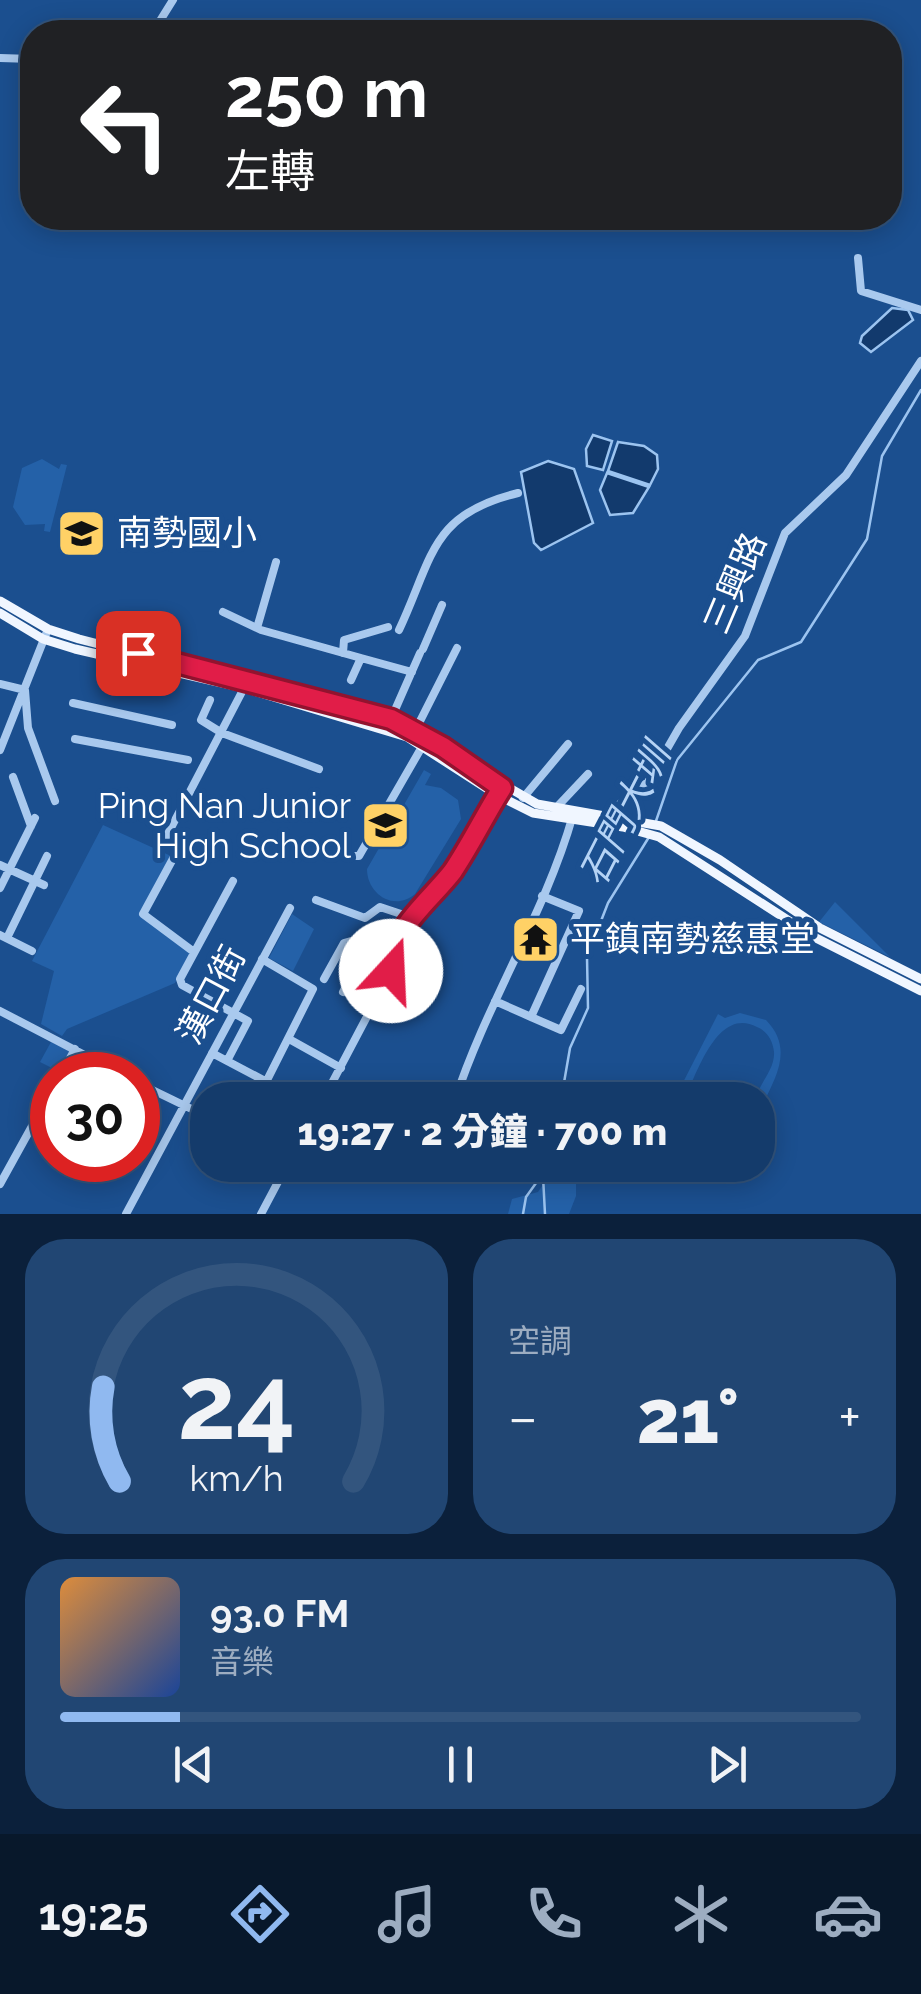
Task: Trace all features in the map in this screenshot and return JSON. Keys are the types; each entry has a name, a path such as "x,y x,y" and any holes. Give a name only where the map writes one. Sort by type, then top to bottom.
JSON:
{"main road":[{"path":"0,602 46,634 391,719 500,792 595,823 653,828"},
{"path":"0,613 46,634 413,734 423,745 533,812 605,815 653,828 700,847 921,991"},
{"path":"653,828 658,838 703,862 814,938 921,979"}],"street":[{"path":"858,258 861,291 921,310"},
{"name":"三興路","path":"595,823 648,782 679,728 745,636 785,532 840,484 921,361"},
{"path":"399,630 439,538 478,502 518,492"},
{"path":"257,628 276,562"},
{"path":"391,719 442,605"},
{"path":"222,612 257,628 412,672"},
{"path":"343,653 344,640 388,627"},
{"path":"0,748 46,634"},
{"path":"413,734 457,648"},
{"path":"350,680 361,658"},
{"path":"0,684 25,690"},
{"path":"161,847 244,688"},
{"path":"25,690 32,744 55,801"},
{"path":"210,700 201,720 222,733 319,769"},
{"path":"73,703 172,725"},
{"path":"75,739 188,760"},
{"path":"523,798 568,744"},
{"path":"352,856 358,856 423,745"},
{"path":"555,809 588,774"},
{"path":"0,888 4,867 33,822 13,777"},
{"path":"333,1082 391,971 390,961 413,918 452,872 500,792"},
{"path":"462,1082 573,815"},
{"path":"174,855 143,914 194,952"},
{"path":"32,950 4,937 39,883 46,856"},
{"path":"4,867 39,883"},
{"path":"227,1061 248,1021 182,985 180,978 232,881"},
{"path":"531,1016 579,910 542,896"},
{"path":"316,900 365,918 380,907 413,918"},
{"name":"漢口街","path":"126,1214 290,908"},
{"path":"324,978 344,943 350,941 390,961"},
{"path":"343,992 364,950"},
{"path":"212,1053 267,1082 313,992 262,959"},
{"path":"495,1001 561,1030 582,989"},
{"path":"0,1011 79,1052"},
{"path":"289,1040 341,1068"},
{"path":"160,1093 190,1108"},
{"path":"0,1184 30,1130"},
{"path":"260,1214 278,1182"}],"shaded area":[{"path":"892,308 908,310 913,320 871,352 860,343 862,336"},
{"path":"593,435 612,441 603,470 587,466 586,449"},
{"path":"618,442 644,446 657,455 658,469 650,485 608,471"},
{"path":"42,459 59,469 61,464 67,465 50,532 44,531 45,524 25,525 13,507 22,468"},
{"path":"548,461 574,469 593,523 541,550 534,543 521,472"},
{"path":"607,473 649,487 633,513 610,515 600,490"},
{"path":"424,770 431,774 425,785 441,788 458,800 461,819 415,894 391,901 377,893 367,869"},
{"path":"103,825 171,856 140,915 190,953 175,983 67,1029 62,1036 41,1024 54,971 32,961"},
{"path":"835,902 890,957 819,922"},
{"path":"292,914 314,929 293,971 269,958"},
{"path":"740,1013 766,1020 780,1043 781,1055 773,1082 763,1082 774,1058 769,1037 757,1027 743,1023 720,1034 692,1082 683,1082 718,1014 725,1018"},
{"path":"51,1042 70,1051 69,1052 46,1052"},
{"path":"545,1182 576,1182 569,1214 508,1214 512,1199 538,1192"}],"waterway":[{"name":"石門大圳","path":"656,821 677,760 758,660 801,642 867,539 882,456 921,390"},
{"name":"石門大圳","path":"564,1082 570,1048 588,1008 587,957 608,903 649,837"},
{"name":"石門大圳","path":"523,1214 526,1197 537,1182"},
{"path":"543,1182 545,1214"}],"place":[{"name":"南勢國小","path":"82,533"},
{"name":"Ping Nan Junior High School","path":"386,826"},
{"name":"平鎮南勢慈惠堂","path":"535,939"}],"route":[{"path":"138,653 391,719 443,747 502,788 452,872 406,929 390,961 391,971"}]}
